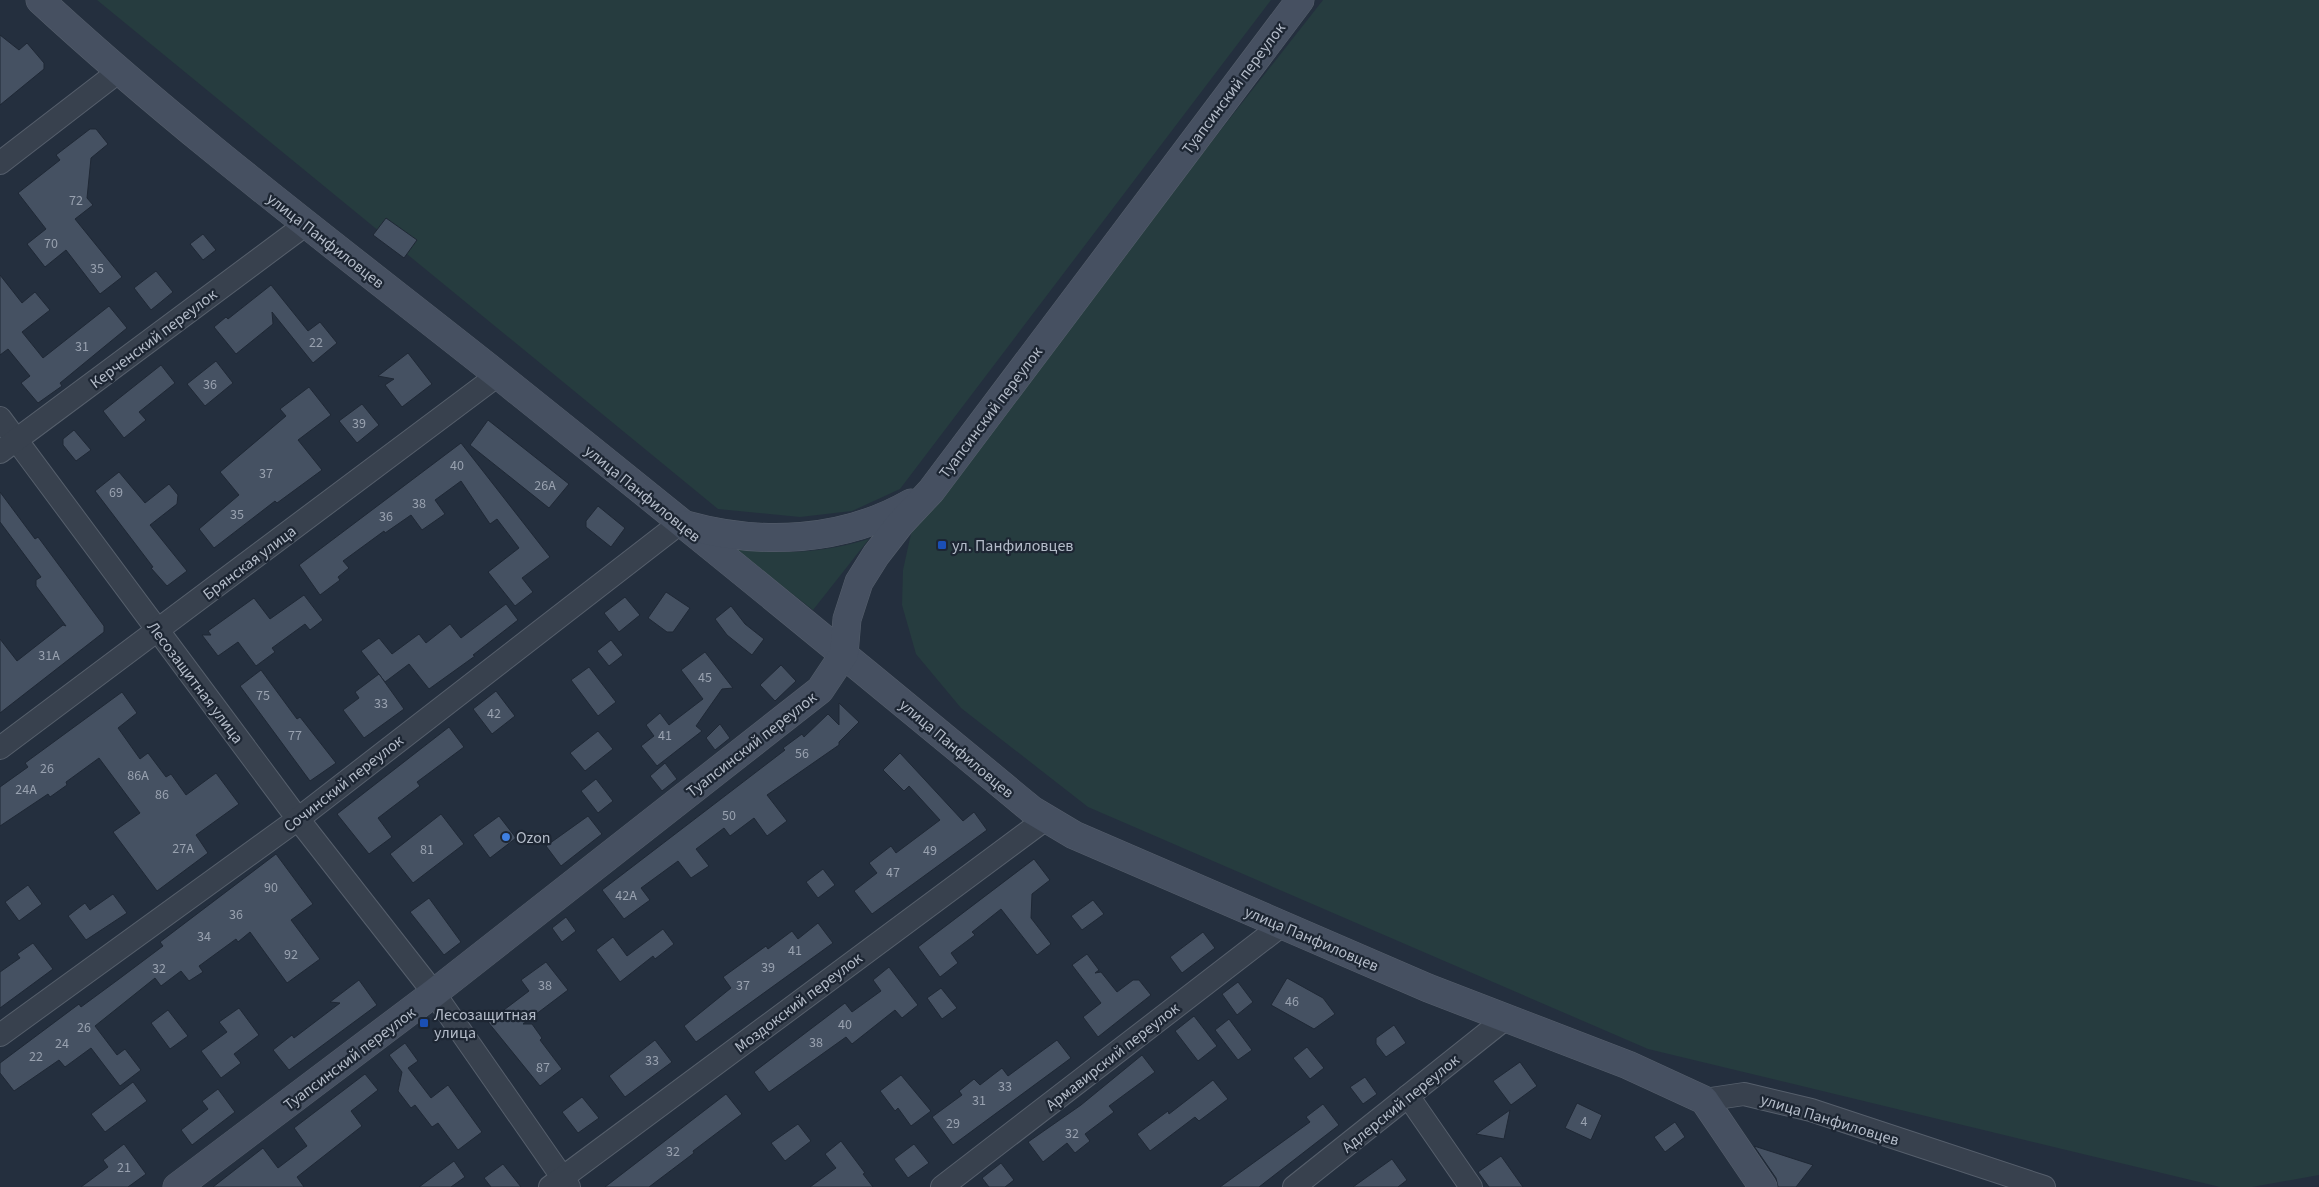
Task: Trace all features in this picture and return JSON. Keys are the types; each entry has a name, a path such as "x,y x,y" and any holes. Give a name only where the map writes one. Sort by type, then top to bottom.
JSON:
{"street":[{"name":"улица Панфиловцев","path":"40,0 118,72 305,225 498,376 844,654 1032,810 1074,835 1428,988 1628,1065 1704,1100 1744,1094 1810,1110 2044,1187"},
{"name":"Туапсинский переулок","path":"177,1187 434,993 820,690 844,654 847,619 859,582 894,532 931,491 1300,0"},
{"path":"0,164 118,72"},
{"name":"Керченский переулок","path":"8,446 305,225"},
{"name":"Брянская улица","path":"0,748 498,376"},
{"name":"Лесозащитная улица","path":"0,418 8,446 157,630 298,819 434,993 561,1184"},
{"path":"680,523 703,529 767,538 805,536 870,523 931,491"},
{"name":"Сочинский переулок","path":"0,1036 298,819 680,523"},
{"name":"Моздокский переулок","path":"561,1184 1046,818"},
{"name":"Армавирский переулок","path":"942,1187 1282,925"},
{"name":"Адлерский переулок","path":"1294,1187 1506,1018"},
{"path":"1408,1096 1471,1187"},
{"path":"1704,1100 1763,1187"}],"green space":[{"path":"97,0 1271,0 900,489 852,511 800,517 718,509"},
{"path":"1323,0 2319,0 2319,1175 2252,1187 2220,1187 1648,1049 1088,807 961,708 916,654 902,605 903,570 914,520"},
{"path":"869,539 813,610 734,548 769,552 819,550"}],"building":[{"path":"0,35 19,50 27,43 44,63 44,69 0,105"},
{"path":"90,129 96,129 108,144 91,158 87,198 93,205 75,219 122,277 100,294 66,250 45,267 27,244 46,229 18,193 60,160 56,155"},
{"path":"386,218 417,240 404,258 373,235"},
{"path":"203,234 216,250 203,260 190,244"},
{"path":"156,271 173,292 151,310 134,288"},
{"path":"0,275 22,303 35,292 50,310 22,332 43,358 109,306 127,328 60,383 62,386 38,403 21,383 30,376 8,349 0,355"},
{"path":"271,285 308,331 320,322 337,343 313,363 272,312 273,324 236,354 214,327 226,317 228,319"},
{"path":"408,353 432,384 402,407 385,385 394,379 378,376"},
{"path":"216,361 233,383 205,406 187,384"},
{"path":"161,365 175,383 139,412 146,420 124,438 103,411"},
{"path":"309,387 331,415 298,440 322,470 277,503 275,501 214,548 199,529 239,495 220,472 286,416 280,409"},
{"path":"362,404 379,425 357,443 339,421"},
{"path":"488,420 569,484 549,508 470,445"},
{"path":"74,430 91,450 76,461 63,445 63,439"},
{"path":"461,443 550,557 522,578 533,592 515,606 488,572 519,548 497,519 490,524 461,481 435,500 445,514 422,530 411,515 385,533 384,531 343,561 349,568 338,577 340,580 320,595 299,565"},
{"path":"119,472 145,503 169,484 178,495 177,504 150,525 187,571 167,586 151,568 153,567 95,491"},
{"path":"0,492 35,539 38,537 104,626 104,632 0,713 0,639 17,661 63,625 66,626 36,586 36,580 41,577 0,522"},
{"path":"598,506 625,528 611,547 586,527 586,521"},
{"path":"666,592 690,608 673,632 667,632 648,618"},
{"path":"304,595 323,620 310,630 305,624 272,648 275,652 256,666 238,642 218,656 202,635 211,635 208,631 254,598 270,619"},
{"path":"625,597 640,615 619,632 604,613"},
{"path":"506,604 518,620 473,655 475,656 429,689 409,664 385,682 361,651 379,638 392,654 419,634 426,643 450,624 461,638"},
{"path":"731,606 745,624 764,639 752,655 727,635 715,619"},
{"path":"611,640 623,655 609,666 597,651"},
{"path":"705,652 733,688 722,689 696,726 702,731 657,766 641,746 654,736 646,725 660,713 669,725 703,699 681,670"},
{"path":"781,665 796,681 775,701 760,685"},
{"path":"589,667 616,702 598,716 571,680"},
{"path":"261,670 297,719 300,717 336,763 310,781 240,686"},
{"path":"379,674 404,709 364,738 343,710 359,698 355,692"},
{"path":"496,691 515,716 492,734 473,709"},
{"path":"122,692 137,713 118,728 140,759 148,753 166,777 171,774 186,795 216,773 239,804 196,835 208,853 157,891 113,832 140,813 99,758 66,782 67,785 50,797 48,794 0,826 0,787 28,767 25,763"},
{"path":"839,703 859,722 839,742 839,745 767,795 787,821 767,836 754,818 730,836 724,828 696,849 709,866 691,878 678,861 641,888 650,900 624,919 602,890 785,750 783,748 802,734 804,737 828,714 839,725"},
{"path":"720,724 730,738 715,750 706,738"},
{"path":"449,727 464,747 417,782 420,786 378,818 392,837 369,854 337,814"},
{"path":"598,731 613,749 585,771 570,753"},
{"path":"900,753 963,821 974,812 987,830 872,914 854,891 877,873 869,863 891,846 896,853 940,820 909,786 904,791 883,770"},
{"path":"665,763 677,779 662,791 650,776"},
{"path":"596,779 613,801 598,813 581,791"},
{"path":"441,814 464,844 413,883 390,854"},
{"path":"499,816 516,838 490,858 473,835"},
{"path":"588,816 602,834 561,866 546,846"},
{"path":"276,854 313,904 291,920 320,959 287,983 250,932 238,942 236,939 199,966 203,972 189,981 181,971 161,986 155,978 95,1026 117,1055 125,1049 141,1070 120,1086 91,1048 65,1067 59,1060 14,1091 0,1073 0,1063 79,1004 81,1007 163,946 160,942"},
{"path":"1034,859 1050,880 1032,894 1031,918 1051,944 1037,955 1001,909 972,932 975,935 951,953 958,963 940,977 918,947"},
{"path":"823,869 835,885 818,898 806,882"},
{"path":"28,885 42,904 19,921 5,902"},
{"path":"113,894 127,913 86,940 68,916 85,903 90,910"},
{"path":"429,898 461,942 444,955 410,912"},
{"path":"1093,900 1104,914 1082,930 1071,916"},
{"path":"566,917 576,931 562,942 552,928"},
{"path":"818,923 833,943 696,1042 684,1026 731,988 723,977 766,946 768,949 792,931 798,939"},
{"path":"663,929 674,944 655,959 653,956 620,982 596,950 613,937 627,956"},
{"path":"1203,932 1215,948 1182,973 1170,957"},
{"path":"33,943 53,969 0,1008 0,972 20,958 17,954"},
{"path":"1087,954 1099,970 1095,973 1101,972 1117,992 1133,980 1139,980 1151,995 1098,1037 1083,1017 1101,1003 1072,965"},
{"path":"546,962 568,990 523,1024 532,1024 542,1038 540,1040 562,1069 540,1086 488,1022 529,991 521,980"},
{"path":"889,967 918,1005 902,1018 895,1010 852,1044 846,1037 769,1092 754,1072 845,1003 852,1012 881,991 873,980"},
{"path":"1287,978 1323,998 1335,1014 1314,1029 1271,1005"},
{"path":"359,980 377,1005 289,1070 273,1050 292,1035 294,1038 340,1003 330,1002"},
{"path":"1238,982 1253,1002 1237,1015 1222,994"},
{"path":"941,988 957,1008 942,1019 927,998"},
{"path":"239,1008 259,1035 234,1054 241,1063 221,1078 201,1051 227,1032 219,1022"},
{"path":"168,1010 188,1036 170,1049 151,1023"},
{"path":"1194,1016 1217,1046 1198,1061 1175,1031"},
{"path":"1229,1019 1252,1050 1238,1060 1215,1030"},
{"path":"1394,1025 1406,1043 1386,1057 1376,1044 1376,1038"},
{"path":"655,1040 672,1062 625,1097 609,1076"},
{"path":"1057,1040 1071,1058 953,1145 932,1117 962,1095 959,1091 974,1079 980,1085 1002,1068 1008,1076"},
{"path":"405,1043 418,1061 408,1068 431,1098 448,1085 482,1132 458,1150 438,1123 432,1127 415,1105 411,1108 398,1091 402,1072 389,1055"},
{"path":"1307,1047 1324,1068 1310,1079 1293,1058"},
{"path":"1142,1055 1155,1072 1109,1106 1114,1112 1085,1134 1090,1141 1075,1153 1067,1143 1043,1162 1028,1142 1081,1105"},
{"path":"1520,1062 1537,1086 1511,1105 1493,1081"},
{"path":"365,1074 378,1090 351,1111 362,1126 297,1177 304,1187 213,1187 263,1148 278,1168 307,1146 294,1128"},
{"path":"901,1075 931,1111 911,1126 898,1108 895,1111 880,1091"},
{"path":"1365,1077 1377,1094 1363,1104 1350,1087"},
{"path":"1213,1080 1228,1099 1199,1121 1195,1117 1150,1151 1137,1134 1168,1111 1169,1114"},
{"path":"133,1082 147,1101 105,1132 91,1114"},
{"path":"218,1089 235,1112 192,1145 181,1130 208,1109 202,1101"},
{"path":"726,1094 742,1114 693,1151 694,1153 649,1187 605,1187"},
{"path":"582,1097 599,1118 578,1133 562,1112"},
{"path":"1577,1103 1602,1115 1591,1140 1565,1128"},
{"path":"1323,1104 1339,1125 1259,1187 1220,1187 1310,1122 1306,1117"},
{"path":"1510,1110 1504,1139 1476,1134"},
{"path":"1675,1122 1685,1137 1665,1152 1654,1137"},
{"path":"798,1124 811,1141 785,1161 771,1143"},
{"path":"841,1141 873,1187 810,1187 836,1168 825,1154"},
{"path":"124,1144 146,1174 128,1187 81,1187 108,1167 103,1160"},
{"path":"914,1144 929,1163 908,1178 894,1159"},
{"path":"1754,1146 1813,1165 1796,1187 1778,1187 1776,1178"},
{"path":"1501,1156 1523,1187 1489,1187 1478,1172"},
{"path":"1392,1159 1407,1180 1398,1187 1353,1187"},
{"path":"454,1161 465,1177 451,1187 419,1187"},
{"path":"1001,1163 1014,1180 1005,1187 989,1187 982,1178"},
{"path":"503,1164 521,1187 491,1187 484,1178"}],"place":[{"name":"ул. Панфиловцев","path":"942,545"},
{"name":"Ozon","path":"506,837"},
{"name":"Лесозащитная улица","path":"424,1023"}]}
